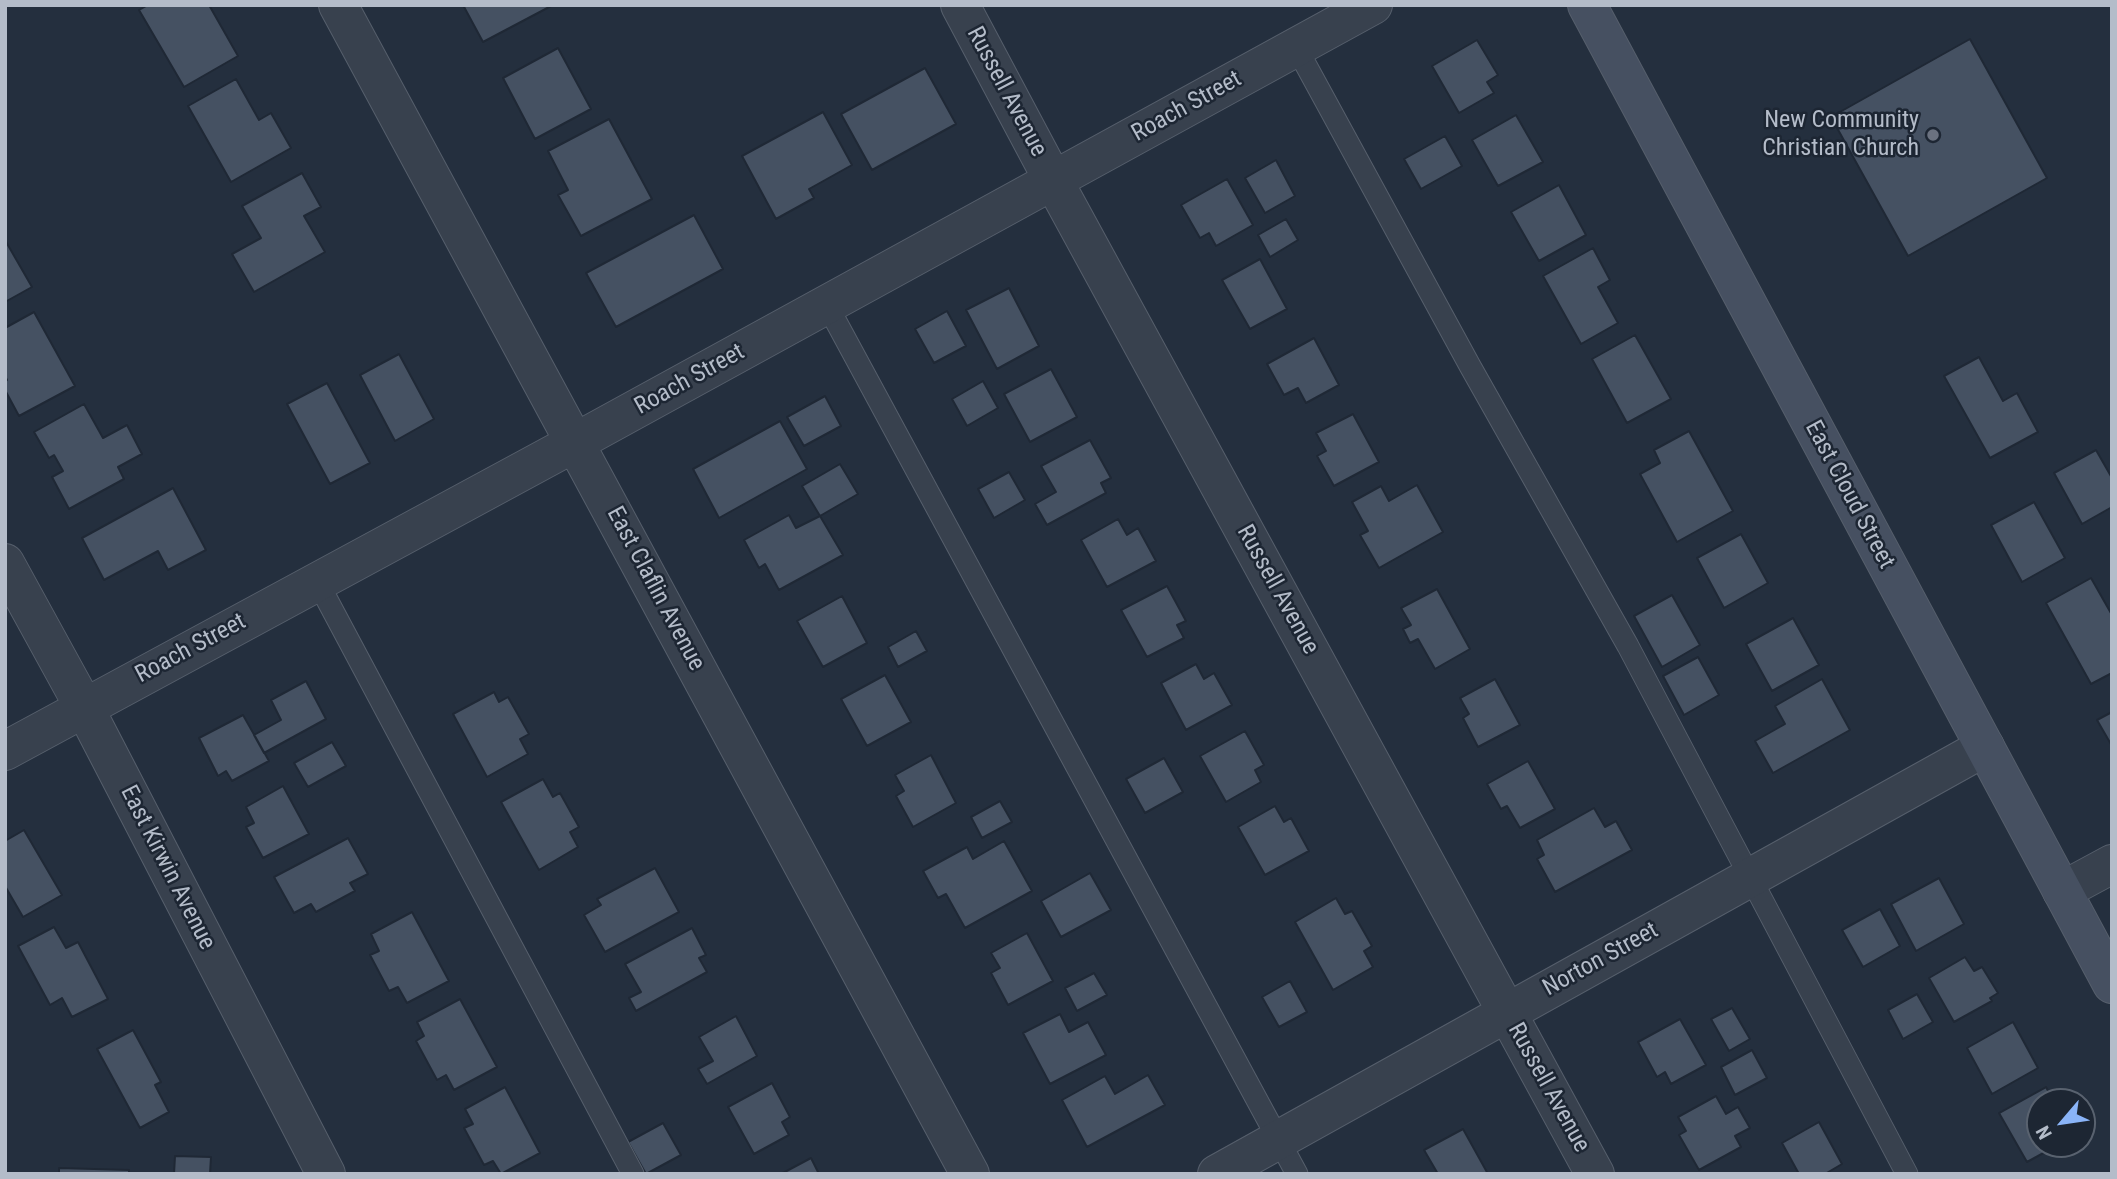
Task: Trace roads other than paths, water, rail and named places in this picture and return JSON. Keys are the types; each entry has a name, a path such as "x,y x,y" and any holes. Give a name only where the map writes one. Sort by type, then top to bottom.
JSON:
{"main road":[{"name":"East Cloud Street","path":"1587,5 2112,984"}],"street":[{"name":"East Claflin Avenue","path":"338,5 970,1174"},
{"name":"Russell Avenue","path":"960,5 1595,1174"},
{"name":"Roach Street","path":"5,751 1373,5"},
{"name":"East Kirwin Avenue","path":"5,563 84,707 326,1174"},
{"name":"Norton Street","path":"1217,1174 1985,747"},
{"path":"2062,891 2112,864"}],"lane":[{"path":"1296,47 1470,366 1628,646 1907,1174"},
{"path":"827,305 1297,1174"},
{"path":"317,581 633,1174"}],"place":[{"name":"New Community Christian Church","path":"1933,135"}]}
